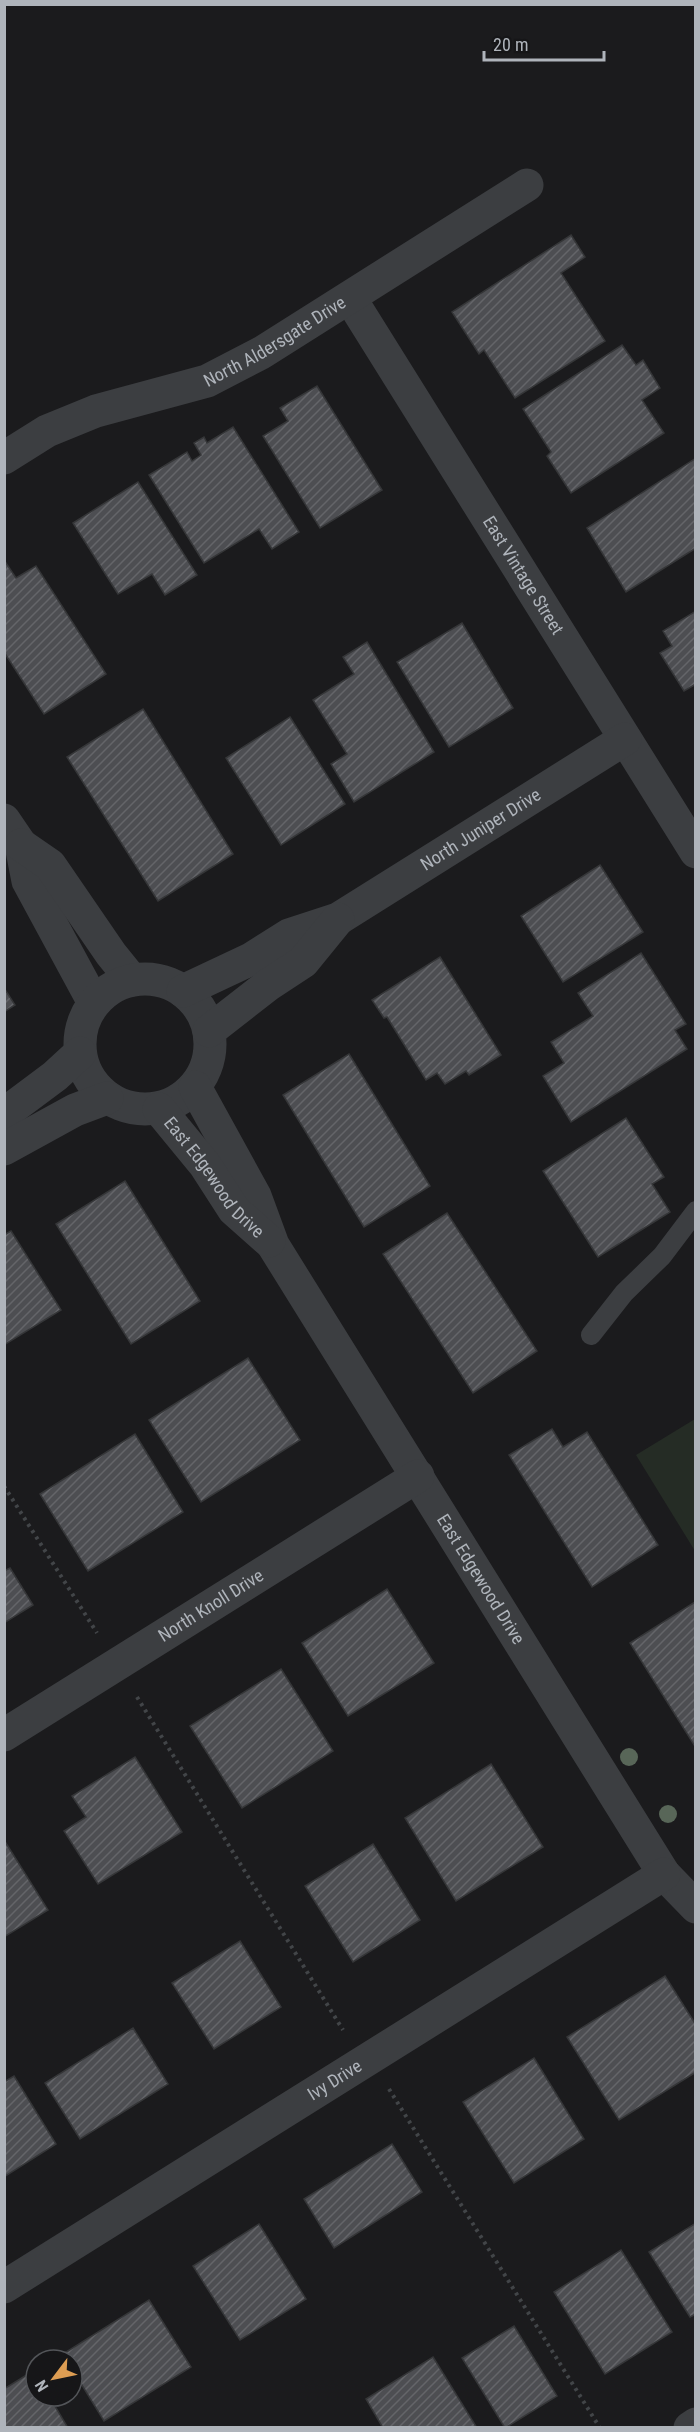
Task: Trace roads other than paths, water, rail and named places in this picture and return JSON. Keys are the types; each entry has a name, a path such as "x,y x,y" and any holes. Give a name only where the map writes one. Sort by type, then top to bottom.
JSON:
{"street":[{"name":"North Aldersgate Drive","path":"4,458 47,431 96,411 207,381 261,353 527,185"},
{"name":"East Vintage Street","path":"350,298 696,852"},
{"name":"North Juniper Drive","path":"183,991 251,959 289,935 338,919 625,739"},
{"path":"13,833 50,865 132,980"},
{"path":"13,833 28,881 94,1003"},
{"name":"North Juniper Drive","path":"209,1031 268,985 303,962 338,919"},
{"path":"150,979 167,983 183,991 195,1002 204,1016 209,1031 210,1050 205,1070 195,1087 172,1104 159,1108 141,1110 123,1106 107,1098 94,1085 85,1070 80,1053 80,1035 85,1018 94,1003 118,984 132,980 150,979"},
{"path":"4,1114 55,1076 80,1053"},
{"name":"East Edgewood Drive","path":"195,1087 255,1196 273,1245 664,1874 696,1907"},
{"path":"4,1149 75,1110 107,1098"},
{"name":"East Edgewood Drive","path":"159,1108 205,1165 234,1210 273,1245"},
{"name":"North Knoll Drive","path":"4,1735 418,1476"},
{"name":"Ivy Drive","path":"4,2287 664,1874"},
{"path":"690,2427 696,2424"}],"lane":[{"path":"591,1335 624,1293 662,1256 696,1211"}]}
